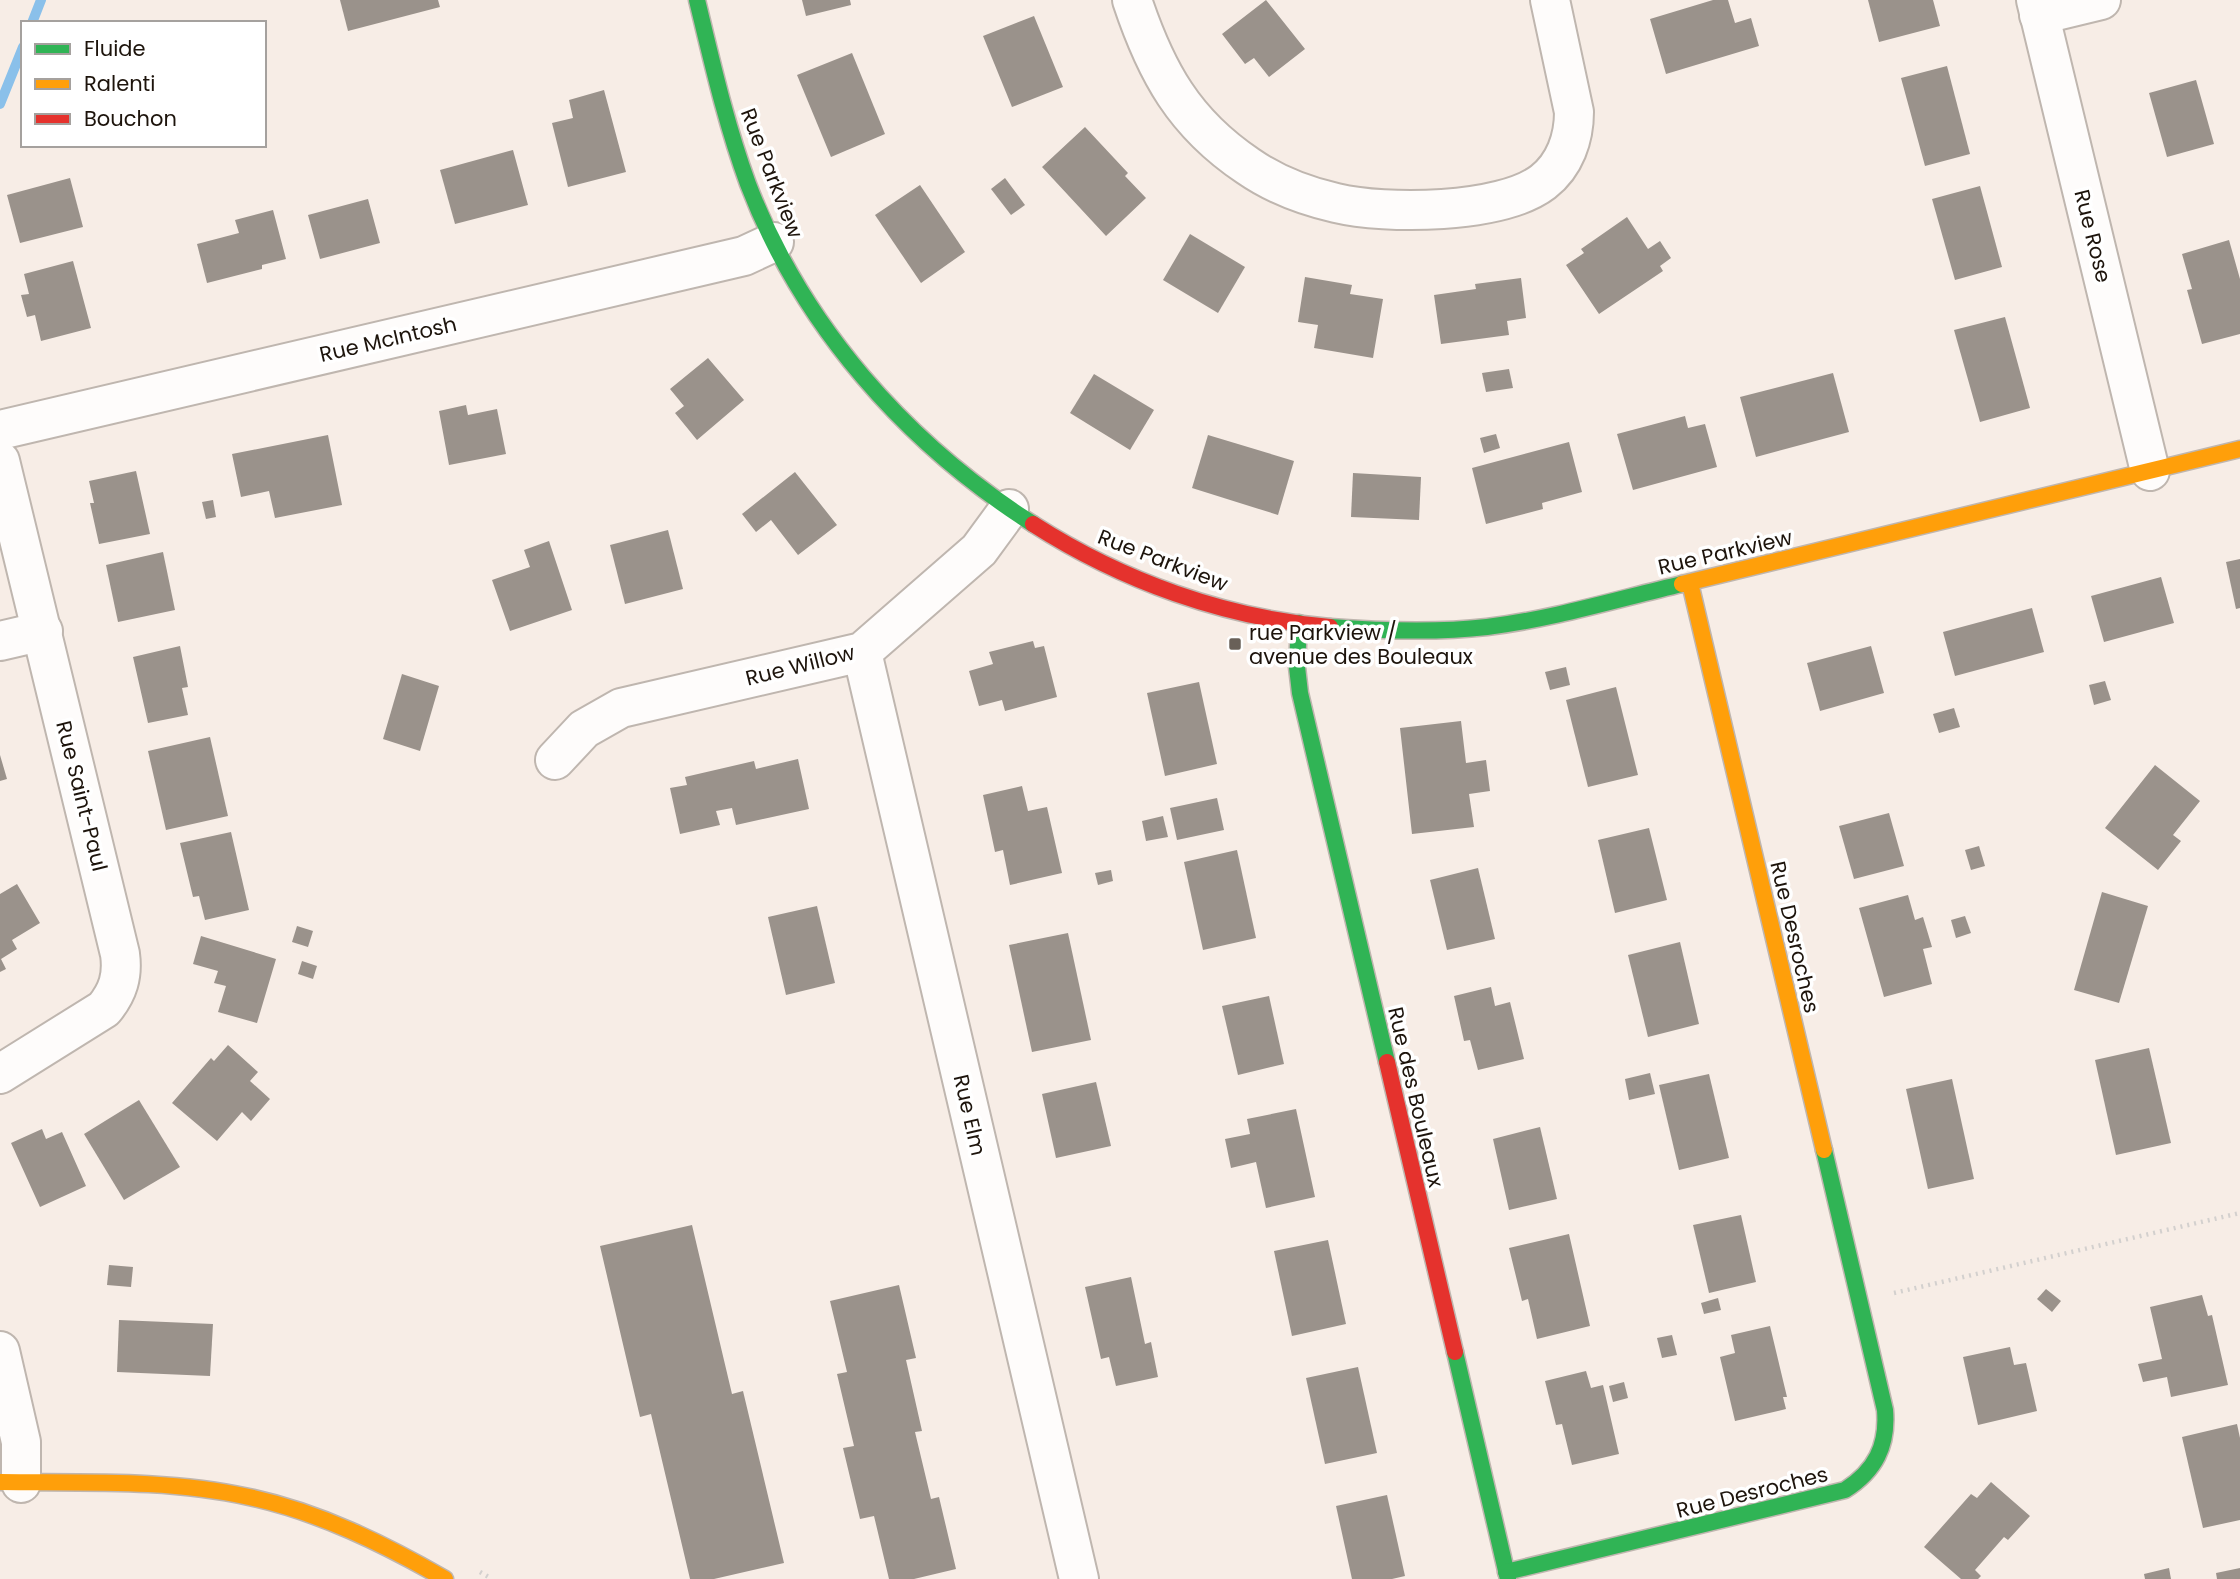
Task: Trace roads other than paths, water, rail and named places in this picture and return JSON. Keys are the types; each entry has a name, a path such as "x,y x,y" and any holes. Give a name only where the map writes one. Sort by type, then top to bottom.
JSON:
{"street":[{"name":"Rue Parkview","path":"698,0 732,136 751,190 774,242 818,318 860,374 937,453 1009,509 1093,558 1163,588 1216,606 1299,623 1378,629 1476,628 1558,613 1690,583 2240,449"},
{"path":"1132,0 1147,44 1168,85 1197,122 1231,154 1271,179 1314,197 1359,208 1406,210 1452,208 1508,198 1533,188 1561,162 1571,138 1574,111 1549,0"},
{"path":"2038,7 2101,0"},
{"name":"Rue Rose","path":"2038,7 2150,471"},
{"name":"Rue McIntosh","path":"0,430 744,256 774,242"},
{"name":"Rue Saint-Paul","path":"0,461 121,954 122,974 116,993 104,1009 0,1074"},
{"name":"Rue Willow","path":"555,760 583,729 621,708 862,652 979,550 1009,509"},
{"name":"Rue Desroches","path":"1507,1575 1845,1490 1865,1477 1884,1447 1887,1423 1690,583"},
{"name":"Rue des Bouleaux","path":"1299,623 1297,667 1300,693 1507,1575"},
{"path":"0,641 43,631"},
{"name":"Rue Elm","path":"862,652 1079,1579"},
{"path":"0,1351 21,1442 10,1483 176,1487 249,1497 299,1511 331,1524 446,1579"}],"waterway":[{"path":"33,21 41,0"},
{"path":"0,104 21,52"}],"place":[{"name":"rue Parkview / avenue des Bouleaux","path":"1235,644"}]}
